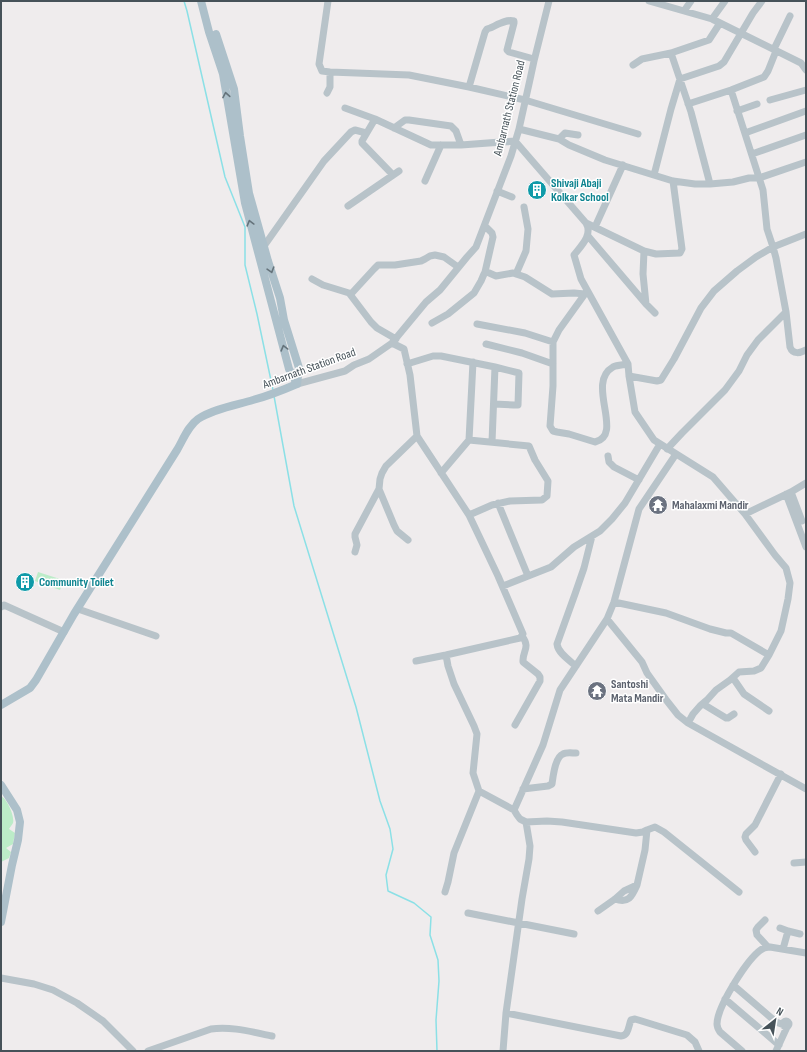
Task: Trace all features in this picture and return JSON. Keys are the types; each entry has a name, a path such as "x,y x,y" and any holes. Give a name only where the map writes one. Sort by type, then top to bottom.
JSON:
{"main road":[{"path":"201,1 209,32 223,74 245,203 289,369 297,384"},
{"path":"206,1 234,89 249,193 280,298 284,320 299,368 297,384"},
{"name":"Ambarnath Station Road","path":"1,705 30,688 36,680 78,609 177,450 190,426 197,420 222,409 269,395 297,384"},
{"path":"1,785 17,810 20,822 18,840 4,888 1,922"}],"street":[{"path":"328,1 319,64 322,70 330,72 409,75 469,87 525,100 638,134"},
{"name":"Ambarnath Station Road","path":"297,384 345,370 368,359 394,341 426,302 440,290 466,257 476,248 519,129 534,59 549,1"},
{"path":"649,1 712,19 801,63 806,70"},
{"path":"684,11 691,1"},
{"path":"712,19 725,1"},
{"path":"680,79 719,66 726,59 752,13 762,1"},
{"path":"688,104 731,90 764,77 768,71 775,50 790,16"},
{"path":"469,87 485,32 487,29 496,25 508,20 514,21 507,50 509,52 534,59"},
{"path":"633,65 642,59 671,53 709,40 720,23"},
{"path":"671,53 688,104 710,184"},
{"path":"327,93 330,87 330,72"},
{"path":"654,176 680,79"},
{"path":"731,90 764,195 766,230 773,247 780,274 792,350 796,353 806,350"},
{"path":"770,100 806,90"},
{"path":"738,111 757,104"},
{"path":"345,108 375,119 431,145 461,145 515,141 588,227 588,236 574,255 586,292 628,364 635,412 654,440 713,477 745,514 786,568 790,583 781,631 761,668 754,671 739,672 716,690 693,714 688,722"},
{"path":"745,133 806,111"},
{"path":"375,119 362,141 363,145 393,175"},
{"path":"394,128 405,120 451,126 456,131 461,145"},
{"path":"519,129 559,139 569,145 605,160 673,182 695,184 733,182 749,178 759,178 806,162"},
{"path":"264,246 324,161 351,132 355,130 366,133"},
{"path":"559,139 565,134 578,135"},
{"path":"752,154 806,135"},
{"path":"425,181 441,145"},
{"path":"595,227 623,165"},
{"path":"348,206 399,171"},
{"path":"586,223 644,251 656,254 678,253 682,249 673,182"},
{"path":"497,191 512,196"},
{"path":"516,274 526,251 528,229 524,207"},
{"path":"432,323 448,314 474,293 481,281 485,272 494,237 485,226"},
{"path":"629,376 657,381 661,380 702,308 714,291 737,270 756,257 773,247 806,234"},
{"path":"588,236 655,313"},
{"path":"644,251 643,274 646,304"},
{"path":"351,294 378,265 421,261 436,254 444,257 458,267"},
{"path":"485,272 496,276 513,273 526,277 552,294 586,292"},
{"path":"312,279 323,285 346,291 351,294 371,322 404,349 410,375 417,436 469,515 503,586 522,632 522,636 525,640 526,647 522,658 523,662 540,677 540,681 515,725"},
{"path":"586,292 559,330 554,342 551,429 595,442 604,438 608,426 602,391 604,376 615,366 628,364"},
{"path":"667,449 725,390 758,340 786,312"},
{"path":"477,324 525,333 554,342"},
{"path":"486,344 522,353 553,364"},
{"path":"407,364 433,356 441,356 496,367 520,374 518,405 494,404"},
{"path":"441,473 469,440 473,362"},
{"path":"492,442 496,367"},
{"path":"355,552 357,545 355,534 379,489 382,472 386,466 417,436"},
{"path":"469,440 529,446 535,460 548,481 547,496 542,500 498,503 469,515"},
{"path":"503,586 551,566 574,547 600,531 625,503 660,444"},
{"path":"514,810 543,745 560,690 607,618 614,602 639,509 676,454"},
{"path":"608,456 609,462 614,467 638,480"},
{"path":"745,514 806,483"},
{"path":"379,489 397,531 408,540"},
{"path":"788,493 801,525 806,547"},
{"path":"498,503 528,576"},
{"path":"801,525 806,533"},
{"path":"576,666 562,653 557,644 584,568 592,536"},
{"path":"614,602 666,613 726,634 731,633 769,655"},
{"path":"1,607 4,605 64,632"},
{"path":"78,609 156,636"},
{"path":"607,618 642,662 667,701 678,714 688,722 806,789"},
{"path":"416,661 520,638 522,636"},
{"path":"445,892 454,852 479,791 473,773 477,734 454,684 446,655"},
{"path":"733,678 744,694 769,711"},
{"path":"703,704 726,718 734,714"},
{"path":"523,789 548,786 552,784 556,765 561,755 576,753"},
{"path":"755,852 746,840 746,834 755,825 781,774"},
{"path":"479,791 514,810 520,819 526,822 562,822 636,833 655,827 664,832 739,892"},
{"path":"503,1051 506,1013 518,923 529,859 530,846 526,822"},
{"path":"598,911 624,891 636,885 645,850 647,830"},
{"path":"794,863 806,862"},
{"path":"468,913 574,934"},
{"path":"765,920 756,930 757,935 768,947"},
{"path":"780,928 800,934"},
{"path":"783,949 788,931"},
{"path":"742,1051 720,1032 717,1024 725,999 733,985 745,967 764,948 768,947 783,949 806,954"},
{"path":"1,978 34,984 53,990 77,1003 103,1021 133,1051"},
{"path":"725,999 777,1048 785,1026 776,1022 733,985"},
{"path":"506,1013 621,1036 626,1034 631,1020 635,1019 687,1035 695,1042 699,1051"},
{"path":"148,1051 211,1029 232,1028 272,1036"}],"green space":[{"path":"38,572 63,580 60,590 35,581"},
{"path":"1,796 6,800 12,812 13,823 9,829 15,833 13,844 6,848 11,852 9,858 1,862"}],"waterway":[{"path":"184,1 225,177 245,227 245,265 273,390"},
{"path":"274,396 294,506 356,707 380,801 390,829 393,849 386,875 388,891 414,903 431,917 430,935 438,960 439,981 436,1020 437,1051"}],"place":[{"name":"Shivaji Abaji Kolkar School","path":"537,190"},
{"name":"Mahalaxmi Mandir","path":"658,505"},
{"name":"Community Toilet","path":"25,582"},
{"name":"Santoshi Mata Mandir","path":"597,691"}]}
